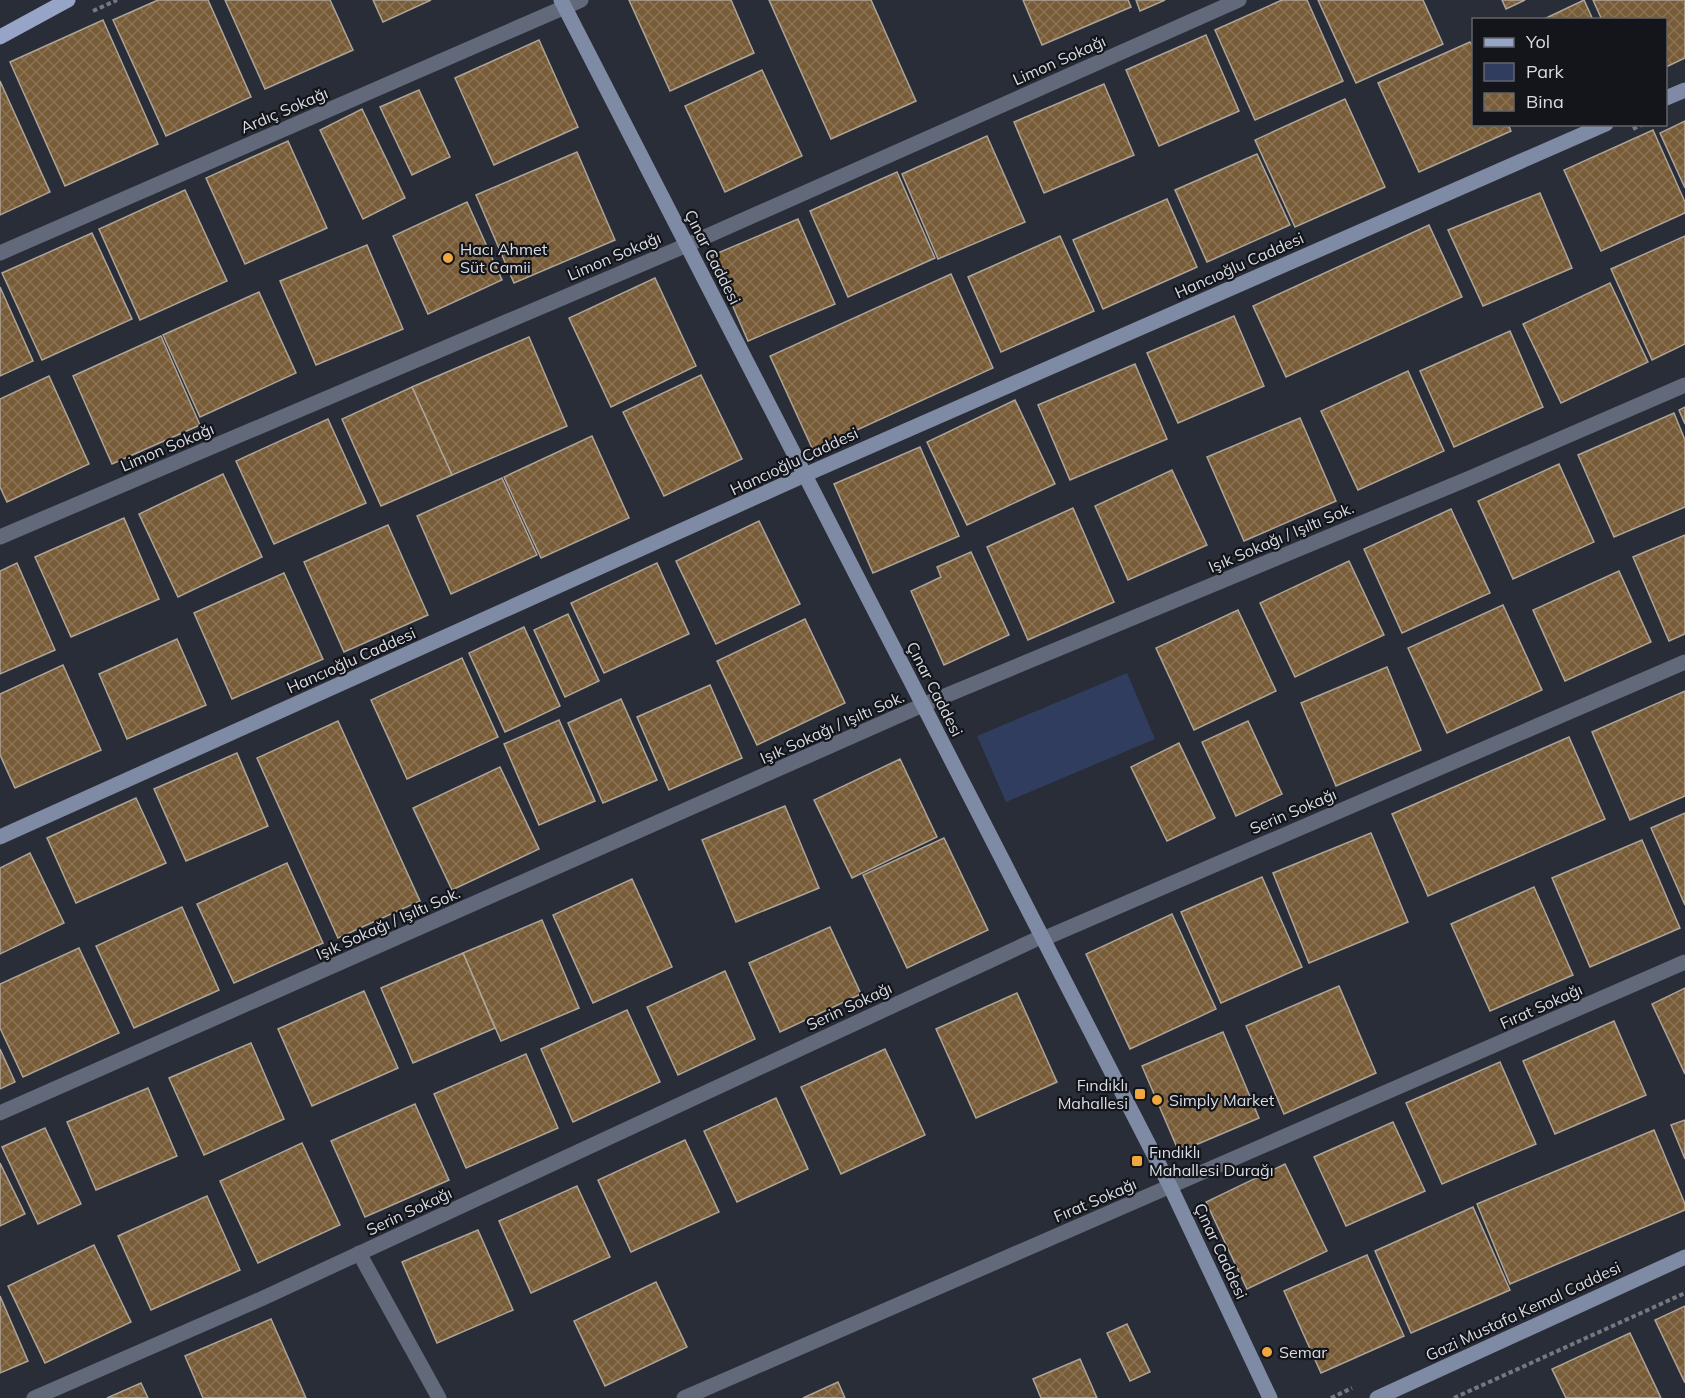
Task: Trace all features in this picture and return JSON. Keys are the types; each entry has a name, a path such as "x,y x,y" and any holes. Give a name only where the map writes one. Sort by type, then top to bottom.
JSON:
{"main road":[{"path":"0,37 68,0"}],"street":[{"name":"Ardıç Sokağı","path":"0,253 563,4 581,0"},
{"name":"Limon Sokağı","path":"0,537 687,245 1239,0"},
{"name":"Çınar Caddesi","path":"563,4 1170,1186 1270,1398"},
{"path":"1667,97 1685,90"},
{"name":"Hancıoğlu Caddesi","path":"0,837 806,476 1601,126"},
{"name":"Işık Sokağı / Işıltı Sok.","path":"0,1113 923,705 1470,478 1685,386"},
{"name":"Serin Sokağı","path":"34,1398 359,1253 1030,942 1043,939 1685,662"},
{"name":"Fırat Sokağı","path":"684,1398 1685,962"},
{"path":"359,1253 439,1398"},
{"name":"Gazi Mustafa Kemal Caddesi","path":"1377,1398 1685,1257"}],"path":[{"path":"1454,1398 1685,1293"}],"green space":[{"path":"1127,673 1155,739 1006,802 977,736"}],"building":[{"path":"158,0 208,0 251,97 166,136 113,20"},
{"path":"225,0 330,0 353,50 265,89"},
{"path":"373,0 431,0 383,22"},
{"path":"629,0 731,0 754,53 670,91"},
{"path":"769,0 871,0 916,101 831,139"},
{"path":"1023,0 1128,0 1131,7 1042,45"},
{"path":"1136,0 1165,0 1140,11"},
{"path":"1282,0 1307,0 1343,81 1255,120 1215,30"},
{"path":"1318,0 1423,0 1443,44 1356,83"},
{"path":"1502,0 1525,0 1506,9"},
{"path":"1584,0 1592,18 1546,18"},
{"path":"1593,0 1685,0 1685,58 1667,67 1667,18 1601,18"},
{"path":"103,20 158,144 65,186 10,62"},
{"path":"1206,35 1239,111 1159,146 1126,70"},
{"path":"539,40 578,127 494,165 455,78"},
{"path":"1470,42 1472,46 1472,126 1509,126 1511,131 1419,172 1378,83"},
{"path":"762,70 802,156 725,192 685,106"},
{"path":"0,81 50,192 0,215"},
{"path":"1104,84 1134,155 1044,193 1014,122"},
{"path":"419,90 450,157 412,175 380,107"},
{"path":"1345,99 1385,187 1295,227 1255,140"},
{"path":"362,109 405,198 363,219 320,130"},
{"path":"1685,121 1685,188 1660,133"},
{"path":"1653,130 1685,202 1685,213 1601,251 1564,170"},
{"path":"987,136 1025,222 938,259 902,174"},
{"path":"288,141 327,228 245,264 206,178"},
{"path":"577,152 615,240 514,283 476,195"},
{"path":"1257,154 1290,225 1207,262 1175,190"},
{"path":"897,172 935,258 848,297 810,211"},
{"path":"185,190 227,281 140,320 99,229"},
{"path":"1540,193 1572,268 1483,306 1448,230"},
{"path":"1167,199 1197,267 1103,309 1073,240"},
{"name":"Hacı Ahmet Süt Camii","path":"467,202 502,280 428,314 393,236"},
{"path":"798,219 835,304 748,341 711,256"},
{"path":"1429,225 1462,297 1286,377 1253,306"},
{"path":"92,233 132,319 42,360 2,273"},
{"path":"1060,236 1094,311 1001,352 968,277"},
{"path":"1685,236 1685,344 1652,360 1611,269"},
{"path":"367,245 403,329 316,365 280,281"},
{"path":"951,274 993,368 813,450 770,356"},
{"path":"655,278 696,366 611,407 569,318"},
{"path":"1610,283 1648,362 1561,403 1523,324"},
{"path":"0,287 33,361 0,376"},
{"path":"259,292 296,373 200,417 163,335"},
{"path":"1234,316 1264,386 1178,423 1147,353"},
{"path":"1510,331 1543,407 1454,447 1420,371"},
{"path":"161,336 200,425 112,464 73,376"},
{"path":"529,337 567,426 452,475 412,387"},
{"path":"1135,364 1167,439 1070,480 1038,405"},
{"path":"1408,371 1444,451 1358,490 1321,411"},
{"path":"701,375 742,459 664,496 623,412"},
{"path":"49,376 89,464 7,502 0,487 0,399"},
{"path":"412,387 452,475 381,506 342,419"},
{"path":"1015,400 1055,484 967,525 927,442"},
{"path":"1685,407 1685,424 1679,410"},
{"path":"1674,413 1685,440 1685,507 1614,537 1578,455"},
{"path":"1300,418 1336,501 1244,541 1207,457"},
{"path":"328,419 366,503 274,544 236,461"},
{"path":"592,436 629,518 541,558 504,477"},
{"path":"920,447 959,536 873,573 834,484"},
{"path":"1559,464 1594,542 1513,579 1478,501"},
{"path":"1172,470 1207,545 1128,580 1095,506"},
{"path":"223,474 262,557 178,597 139,514"},
{"path":"502,478 537,555 451,594 417,516"},
{"path":"1073,508 1114,602 1028,640 987,547"},
{"path":"1451,509 1490,593 1402,633 1364,549"},
{"path":"124,518 159,599 71,637 35,557"},
{"path":"759,521 800,604 716,644 676,561"},
{"path":"388,525 428,615 344,652 304,562"},
{"path":"1685,535 1685,634 1669,641 1633,557"},
{"path":"971,552 1009,635 944,665 911,591 941,577 937,567"},
{"path":"1349,561 1384,635 1295,677 1260,603"},
{"path":"17,563 55,650 0,674 0,571"},
{"path":"657,563 689,634 604,673 571,603"},
{"path":"1619,571 1651,642 1565,681 1533,610"},
{"path":"284,573 323,659 232,699 194,613"},
{"path":"1503,605 1542,690 1447,733 1408,648"},
{"path":"1238,610 1276,691 1194,730 1156,648"},
{"path":"568,614 599,681 565,697 534,630"},
{"path":"805,619 845,703 757,745 717,661"},
{"path":"524,627 560,706 505,732 469,653"},
{"path":"177,639 206,705 127,739 99,674"},
{"path":"462,658 498,737 407,779 371,700"},
{"path":"63,665 101,750 15,788 0,755 0,694"},
{"path":"1387,667 1421,750 1336,786 1301,703"},
{"path":"710,685 742,758 669,790 637,717"},
{"path":"1685,691 1685,796 1630,820 1592,732"},
{"path":"621,699 657,780 603,803 568,723"},
{"path":"559,720 595,801 539,825 504,744"},
{"path":"338,721 420,901 338,938 257,758"},
{"path":"1248,721 1282,794 1236,816 1202,742"},
{"path":"1569,737 1605,819 1428,896 1392,814"},
{"path":"1179,743 1215,818 1167,841 1131,767"},
{"path":"237,753 268,826 186,861 154,789"},
{"path":"900,759 937,837 852,878 814,800"},
{"path":"500,767 539,849 452,890 413,808"},
{"path":"136,798 166,863 76,903 47,838"},
{"path":"785,806 819,888 736,922 702,840"},
{"path":"1685,813 1685,905 1651,828"},
{"path":"1371,833 1408,922 1309,963 1273,873"},
{"path":"944,838 988,930 907,968 863,875"},
{"path":"1642,840 1680,928 1590,967 1552,878"},
{"path":"30,853 64,923 0,954 0,868"},
{"path":"287,863 323,943 234,983 197,904"},
{"path":"1262,877 1302,967 1221,1003 1181,912"},
{"path":"632,879 672,967 593,1003 553,915"},
{"path":"1534,887 1573,975 1490,1011 1451,924"},
{"path":"182,907 219,990 134,1028 96,946"},
{"path":"1172,914 1216,1009 1130,1049 1086,954"},
{"path":"542,920 579,1008 501,1041 463,953"},
{"path":"830,927 861,994 780,1032 749,963"},
{"path":"79,948 119,1033 23,1077 0,1028 0,984"},
{"path":"463,953 495,1028 413,1063 381,988"},
{"path":"725,971 755,1039 678,1075 647,1007"},
{"path":"1339,986 1376,1073 1284,1114 1246,1026"},
{"path":"1685,988 1685,1074 1652,1004"},
{"path":"364,991 398,1068 312,1106 278,1029"},
{"path":"1017,993 1057,1082 976,1118 936,1029"},
{"path":"627,1010 660,1082 573,1122 541,1049"},
{"path":"1614,1021 1646,1095 1555,1134 1523,1061"},
{"path":"1223,1032 1259,1118 1179,1152 1142,1066"},
{"path":"251,1043 284,1119 204,1155 169,1078"},
{"path":"0,1049 15,1082 0,1089"},
{"path":"885,1049 925,1135 841,1174 801,1087"},
{"path":"526,1054 558,1128 466,1168 434,1094"},
{"path":"1500,1062 1536,1144 1442,1184 1406,1103"},
{"path":"148,1088 177,1156 96,1190 67,1122"},
{"path":"776,1098 808,1169 737,1202 704,1131"},
{"path":"415,1104 449,1180 365,1217 331,1141"},
{"path":"1685,1120 1685,1159 1671,1125"},
{"path":"1393,1122 1425,1191 1346,1226 1314,1157"},
{"path":"45,1128 81,1204 38,1224 2,1147"},
{"path":"1654,1130 1685,1204 1685,1210 1510,1284 1477,1204"},
{"path":"685,1140 719,1212 631,1252 598,1180"},
{"path":"302,1143 340,1225 258,1263 220,1181"},
{"path":"0,1163 25,1214 0,1226"},
{"path":"1285,1164 1327,1251 1247,1289 1206,1202"},
{"path":"577,1186 610,1257 531,1293 499,1221"},
{"path":"207,1196 240,1270 151,1310 118,1236"},
{"path":"1473,1207 1510,1290 1411,1333 1375,1251"},
{"path":"478,1230 513,1310 437,1343 402,1262"},
{"path":"94,1245 131,1322 45,1363 8,1286"},
{"path":"1367,1255 1404,1336 1321,1373 1284,1291"},
{"path":"656,1282 687,1347 605,1386 574,1321"},
{"path":"0,1296 28,1361 0,1373"},
{"path":"1685,1306 1685,1383 1655,1320"},
{"path":"271,1319 306,1398 203,1398 185,1356"},
{"path":"1127,1324 1150,1372 1130,1381 1107,1333"},
{"path":"1630,1333 1661,1398 1566,1398 1552,1369"},
{"path":"1080,1359 1097,1398 1041,1398 1033,1379"},
{"path":"838,1382 845,1398 803,1398"},
{"path":"141,1383 148,1398 107,1398"}],"place":[{"name":"Hacı Ahmet Süt Camii","path":"448,258"},
{"name":"Fındıklı Mahallesi","path":"1140,1094"},
{"name":"Simply Market","path":"1157,1100"},
{"name":"Fındıklı Mahallesi Durağı","path":"1137,1161"},
{"name":"Semar","path":"1267,1352"}]}
